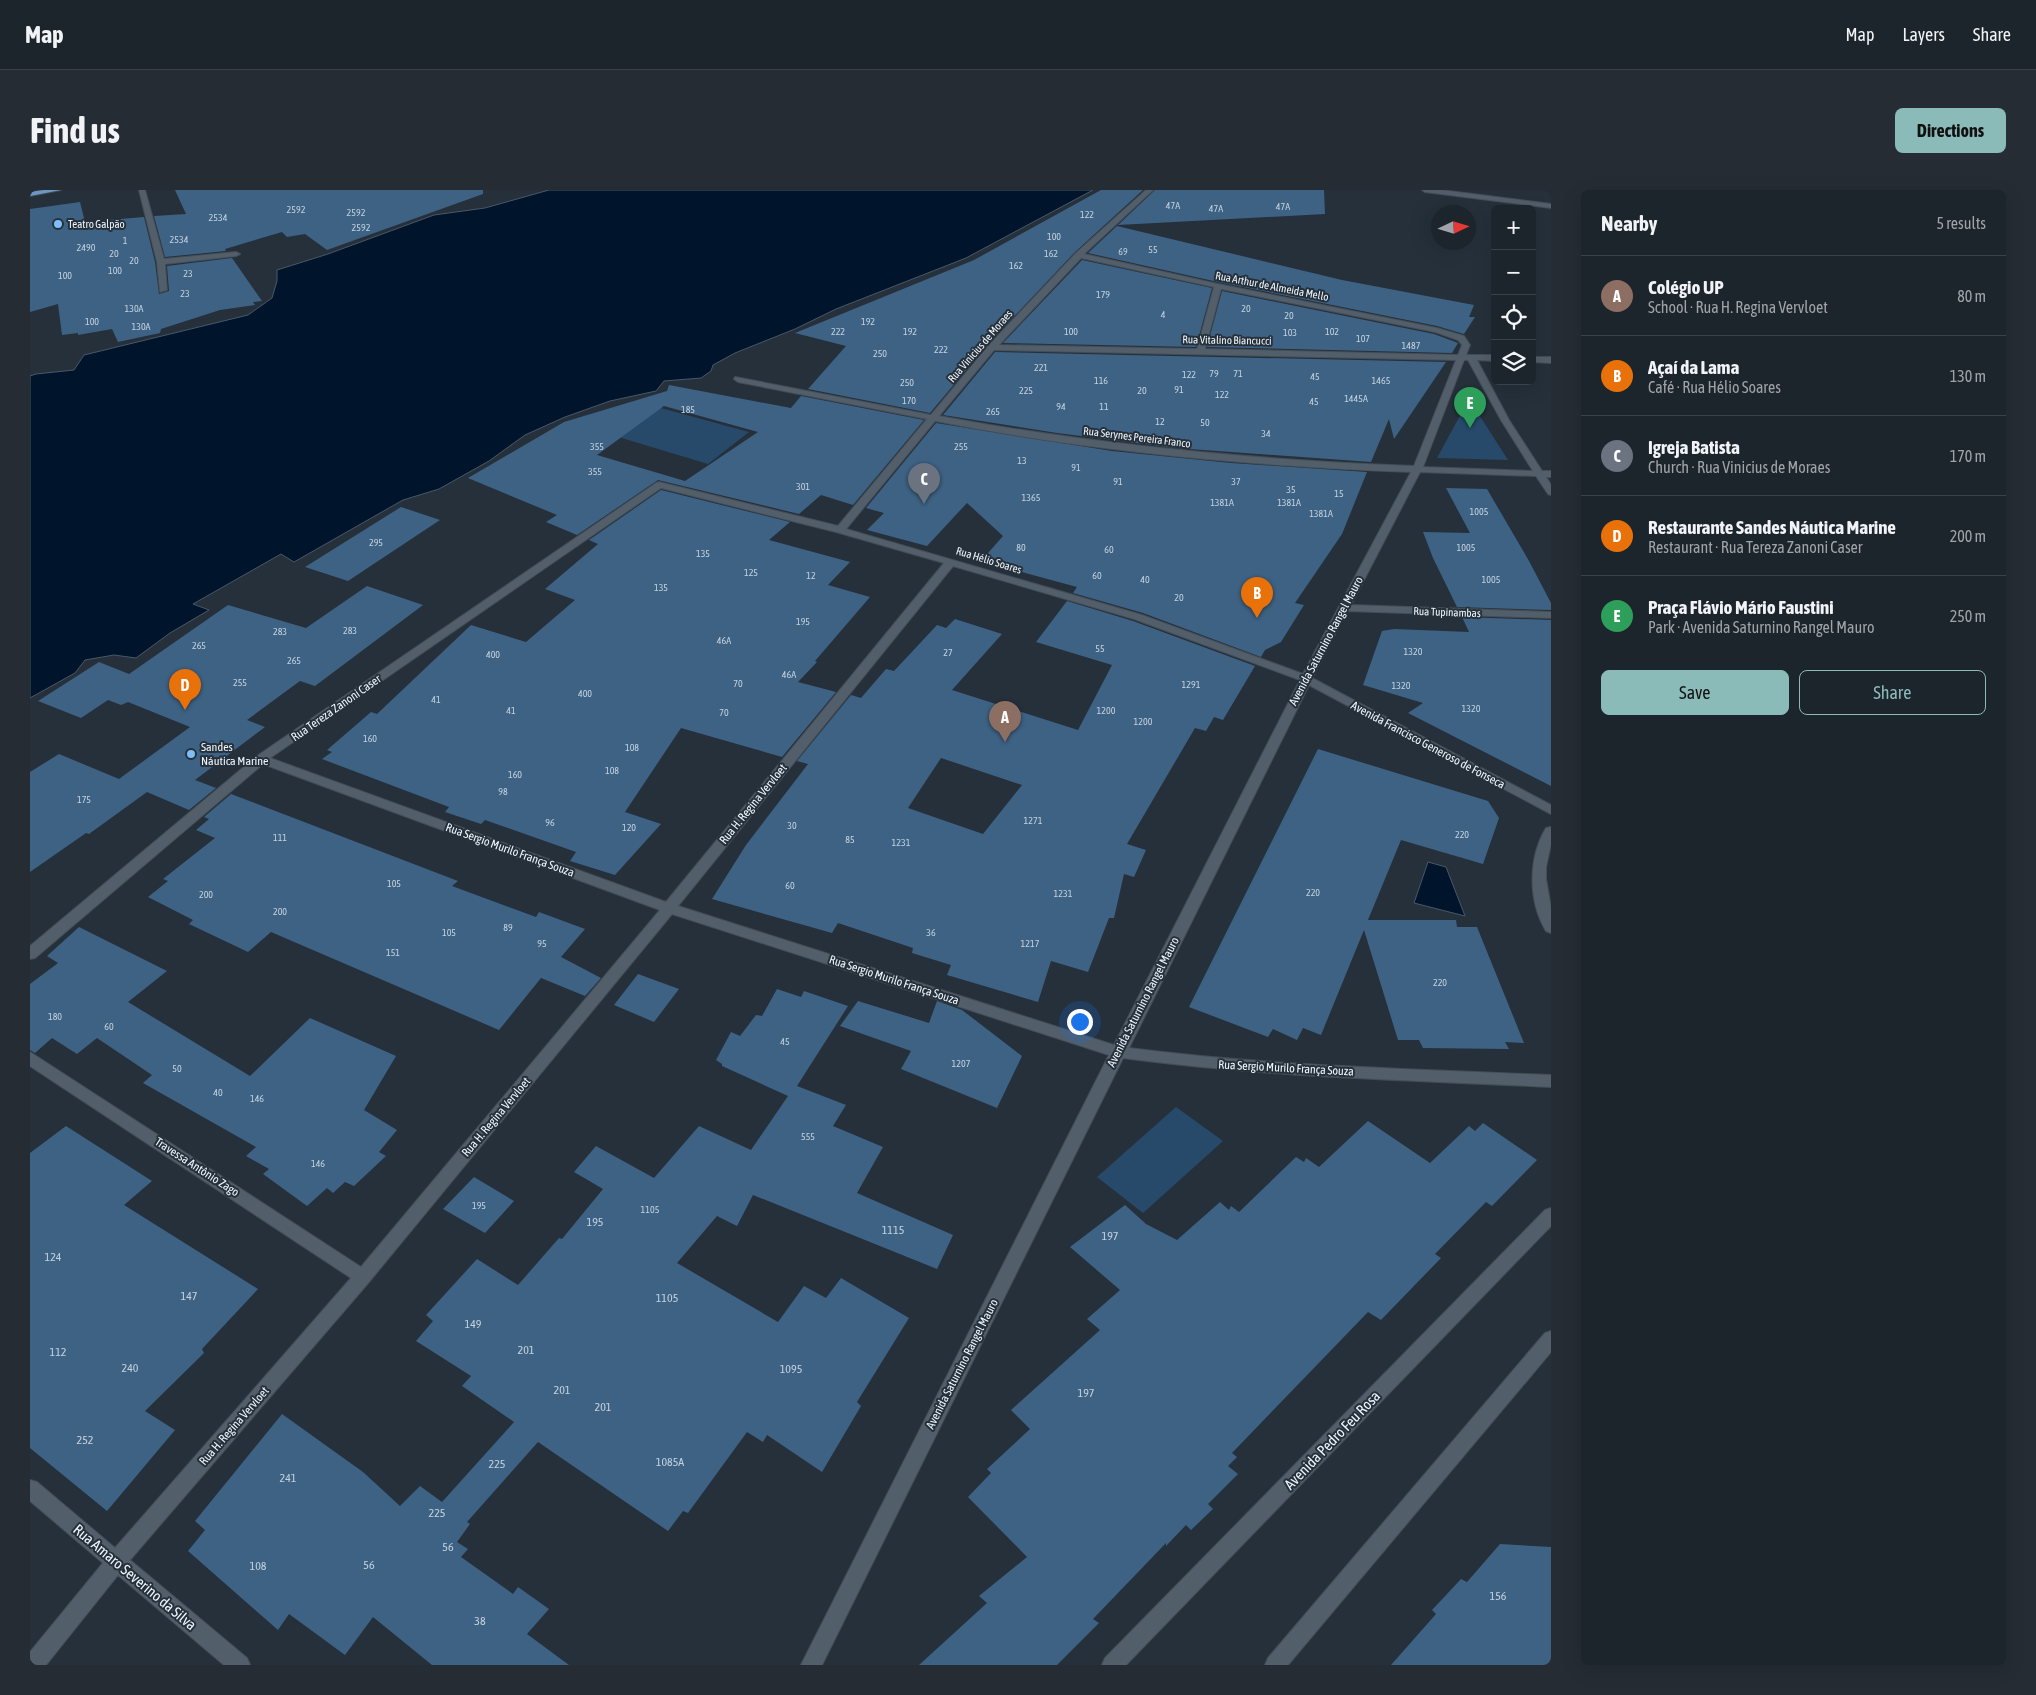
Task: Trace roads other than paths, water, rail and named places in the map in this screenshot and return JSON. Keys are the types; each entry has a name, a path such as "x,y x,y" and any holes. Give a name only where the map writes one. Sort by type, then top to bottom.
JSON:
{"main road":[{"path":"30,194 58,190"}],"street":[{"path":"142,190 162,262 163,290"},
{"name":"Rua Vinicius de Moraes","path":"840,530 992,347 1079,255 1150,190"},
{"path":"1425,190 1551,206"},
{"path":"162,262 236,254"},
{"name":"Rua Arthur de Almeida Mello","path":"1079,255 1218,286 1437,330 1461,338"},
{"path":"1201,350 1218,286"},
{"name":"Avenida Saturnino Rangel Mauro","path":"811,1665 1306,679 1417,470 1466,357 1466,345 1461,338"},
{"name":"Rua Vitalino Biancucci","path":"992,347 1201,350 1491,358"},
{"path":"1466,357 1551,492"},
{"path":"1536,359 1551,360"},
{"name":"Rua Serynes Pereira Franco","path":"738,379 933,418 1138,450 1210,457 1417,470 1551,474"},
{"name":"Rua Hélio Soares","path":"659,485 840,530 1138,617 1306,679"},
{"name":"Rua Tereza Zanoni Caser","path":"30,954 262,759 659,485"},
{"name":"Rua H. Regina Vervloet","path":"33,1665 116,1562 363,1277 669,908 951,562"},
{"name":"Rua Tupinambas","path":"1343,608 1551,615"},
{"name":"Avenida Francisco Generoso de Fonseca","path":"1306,679 1551,810"},
{"name":"Rua Sergio Murilo França Souza","path":"262,759 669,908 1118,1052 1201,1063 1268,1068 1551,1082"},
{"path":"1551,831 1541,858 1539,883 1544,910 1551,928"},
{"name":"Travessa Antônio Zago","path":"30,1058 363,1277"},
{"name":"Avenida Pedro Feu Rosa","path":"1112,1665 1551,1215"},
{"path":"1275,1665 1551,1339"},
{"name":"Rua Amaro Severino da Silva","path":"30,1489 240,1665"}],"place":[{"name":"Teatro Galpão","path":"58,224"},
{"name":"Praça Flávio Mário Faustini","path":"1470,428"},
{"name":"Igreja Batista","path":"924,504"},
{"name":"Açaí da Lama","path":"1257,618"},
{"name":"Restaurante Sandes Náutica Marine","path":"185,710"},
{"name":"Colégio UP","path":"1005,742"},
{"name":"Sandes Náutica Marine","path":"191,754"}]}
